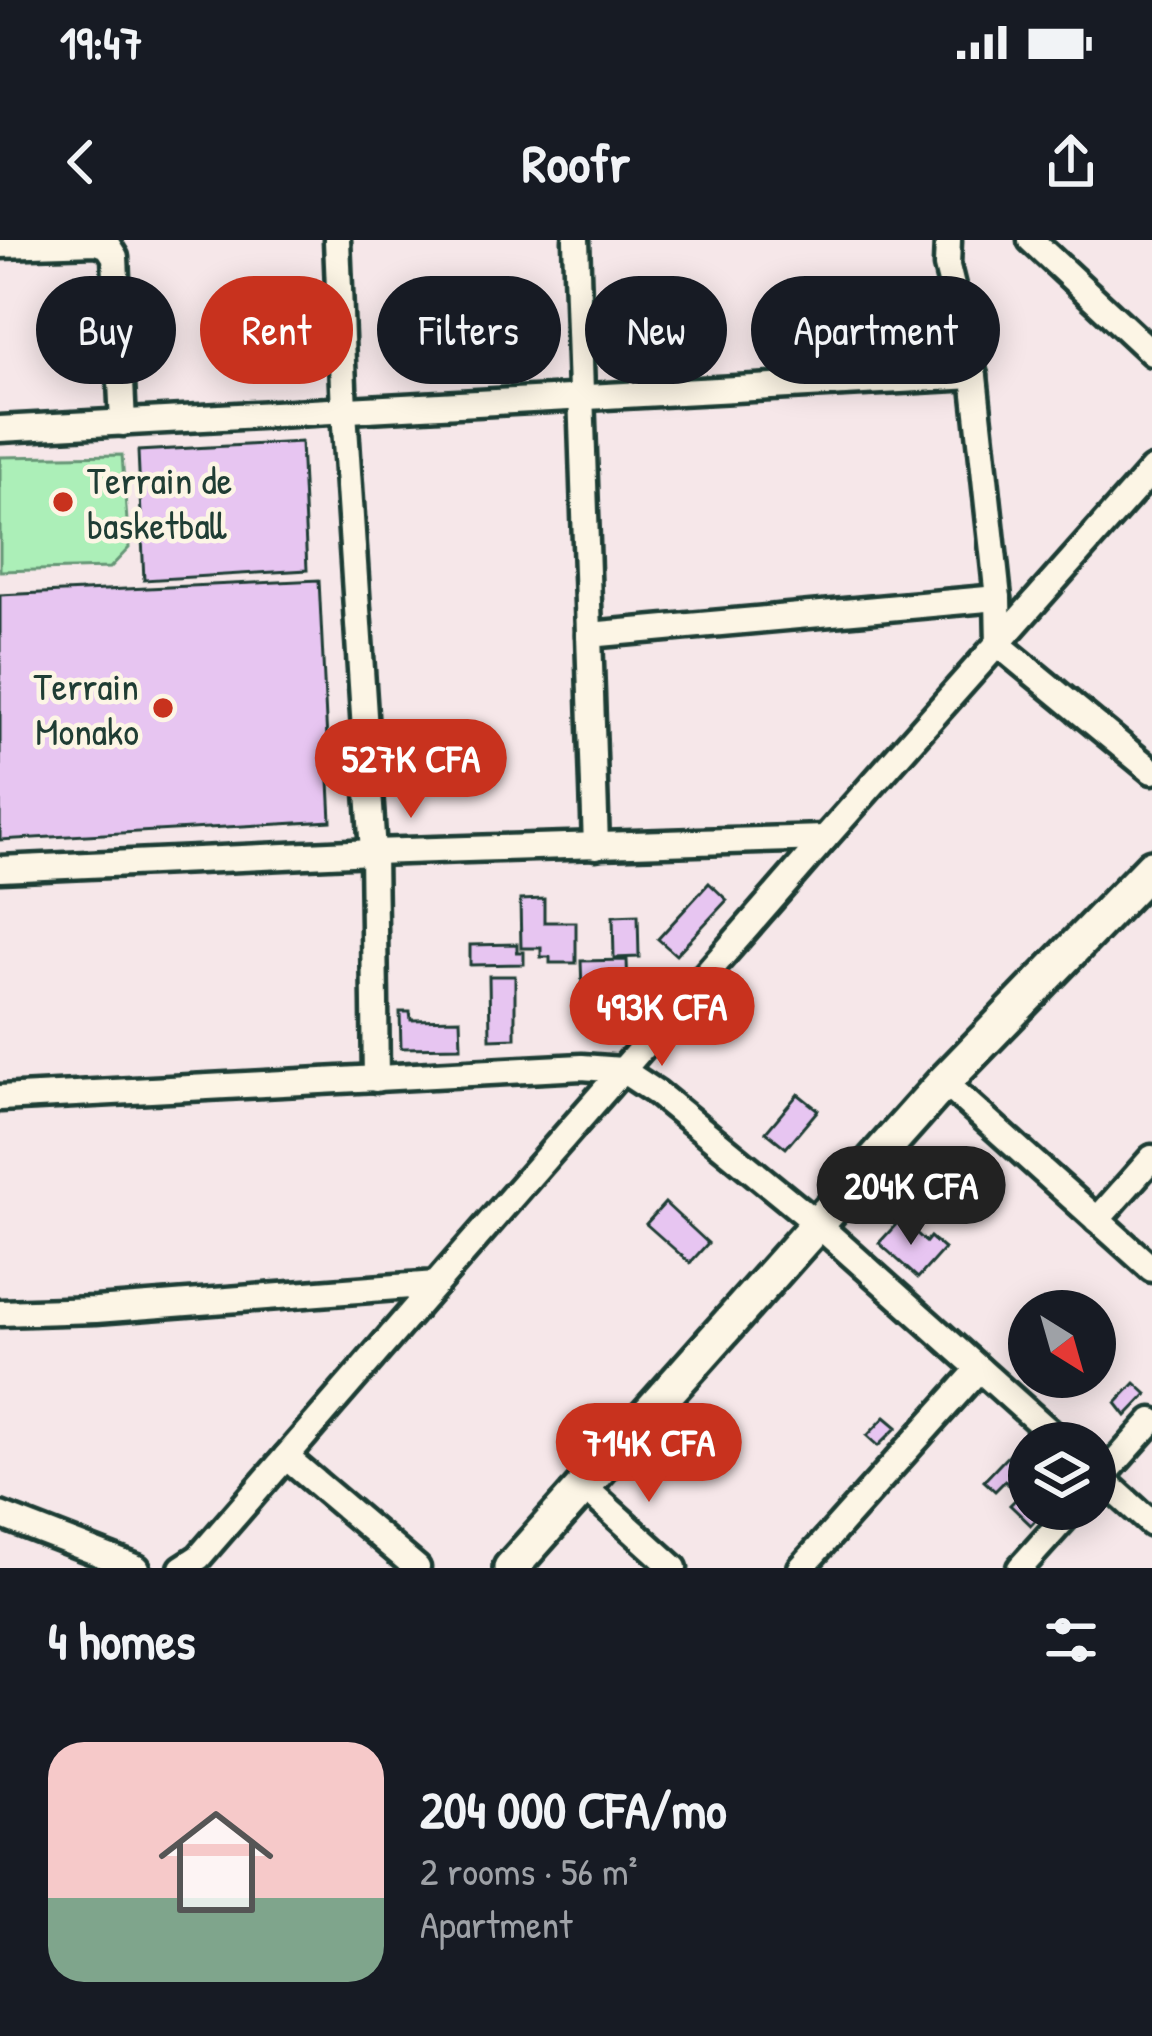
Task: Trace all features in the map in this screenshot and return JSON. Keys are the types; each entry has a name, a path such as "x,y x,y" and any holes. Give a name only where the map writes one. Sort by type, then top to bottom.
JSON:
{"street":[{"path":"337,240 373,852 376,1079"},
{"path":"576,240 596,846"},
{"path":"949,240 949,276"},
{"path":"1031,240 1152,353"},
{"path":"0,244 97,242 108,246 115,257 123,423"},
{"path":"0,429 824,384"},
{"path":"975,384 999,645 1152,771"},
{"path":"182,1568 199,1557 1152,470"},
{"path":"589,635 998,598"},
{"path":"0,869 825,838"},
{"path":"511,1568 944,1082 1152,867"},
{"path":"0,1098 582,1067 622,1070 816,1222 1039,1422"},
{"path":"944,1082 1152,1269"},
{"path":"1097,1220 1152,1158"},
{"path":"0,1313 436,1284"},
{"path":"801,1568 980,1369"},
{"path":"1116,1458 1152,1421"},
{"path":"286,1457 417,1568"},
{"path":"583,1486 674,1568"},
{"path":"1116,1494 1152,1524"},
{"path":"0,1514 137,1568"},
{"path":"1020,1568 1054,1530"}],"green space":[{"name":"Terrain de basketball","path":"122,455 129,548 110,568 0,571 0,457"}],"building":[{"path":"301,442 307,570 144,580 138,451"},
{"name":"Terrain Monako","path":"319,580 331,821 0,840 0,595"},
{"path":"709,883 727,900 676,955 658,939"},
{"path":"544,899 544,922 576,922 576,963 550,963 550,957 541,957 541,948 521,948 520,900"},
{"path":"638,915 639,957 614,958 613,916"},
{"path":"517,944 517,952 524,952 524,964 470,965 470,945"},
{"path":"627,960 628,987 582,988 581,961"},
{"path":"489,976 515,976 515,1038 490,1039"},
{"path":"400,1012 410,1012 411,1020 460,1019 461,1047 401,1048"},
{"path":"798,1094 818,1110 786,1148 766,1132"},
{"path":"665,1203 708,1243 690,1263 646,1224"},
{"path":"901,1219 926,1242 930,1237 944,1249 918,1278 879,1243"},
{"path":"1135,1383 1147,1394 1126,1416 1116,1403"},
{"path":"885,1417 897,1427 878,1446 867,1436"},
{"path":"1008,1456 1008,1484 1005,1481 995,1491 984,1481"}],"place":[{"name":"Terrain de basketball","path":"63,502"},
{"name":"Terrain Monako","path":"163,708"}]}
